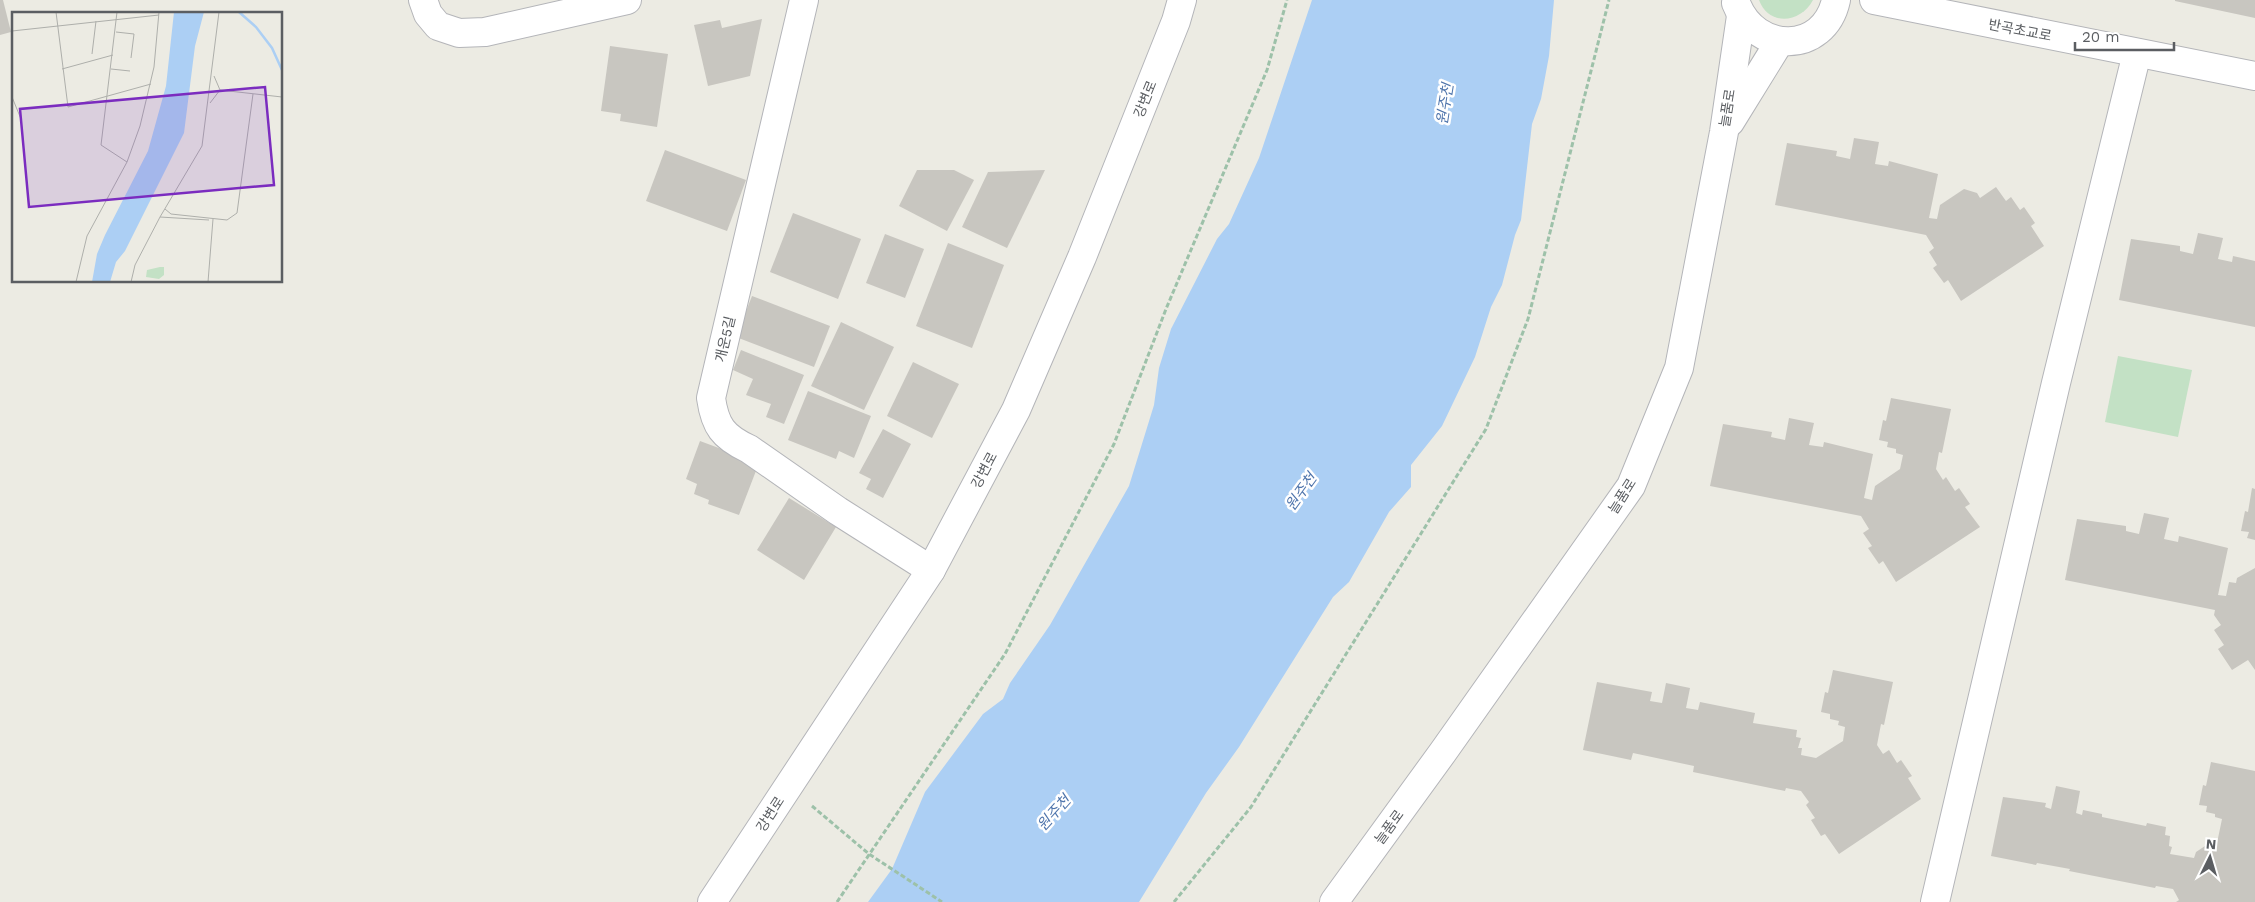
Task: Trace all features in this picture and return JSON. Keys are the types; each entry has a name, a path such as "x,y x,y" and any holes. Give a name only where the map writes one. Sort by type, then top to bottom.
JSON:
{"street":[{"path":"423,0 428,14 438,26 459,33 485,32 627,0"},
{"name":"개운5길","path":"804,0 711,398 713,415 721,430 733,442 749,450 838,511 931,570"},
{"name":"강변로","path":"712,902 931,570 1016,410 1082,257 1176,21 1182,0"},
{"path":"1738,8 1751,28 1764,37 1780,41 1797,40 1812,34 1825,24 1834,9 1836,0"},
{"name":"반곡초교로","path":"1874,0 2137,54 2255,76"},
{"name":"늘품로","path":"1334,902 1444,752 1631,486 1679,368 1724,132 1738,8"},
{"path":"1724,132 1780,41"},
{"path":"1935,902 2056,383 2137,54"}],"path":[{"path":"837,902 1004,654 1114,444 1166,309 1267,70 1287,0"},
{"path":"1174,902 1251,806 1486,429 1528,319 1609,0"},
{"path":"788,786 869,854 942,902"}],"green space":[{"path":"1759,0 1813,0 1808,8 1801,13 1785,19 1770,15"},
{"path":"2118,356 2192,370 2178,437 2105,422"}],"water":[{"name":"원주천","path":"1312,0 1554,0 1549,56 1541,99 1532,124 1521,220 1515,235 1502,285 1491,307 1475,357 1442,426 1411,465 1411,487 1389,512 1349,582 1333,597 1239,747 1206,793 1139,902 868,902 892,869 925,792 983,714 1003,699 1010,683 1050,625 1129,486 1154,405 1159,368 1171,329 1217,239 1229,224 1259,158"}],"building":[{"path":"0,0 3,0 11,32 0,35"},
{"path":"2255,0 2255,18 2175,1"},
{"path":"762,19 750,76 708,86 694,25 720,20 722,28"},
{"path":"610,46 668,54 657,127 620,121 621,114 601,111"},
{"path":"1854,138 1879,142 1875,164 1888,166 1889,161 1938,174 1929,218 1937,219 1940,205 1964,189 1977,193 1980,198 1996,187 2006,201 2011,197 2020,210 2024,207 2035,223 2031,226 2044,246 1961,301 1948,280 1944,283 1933,268 1937,265 1929,252 1934,248 1926,235 1775,205 1787,143 1837,151 1836,156 1850,159"},
{"path":"665,150 746,180 727,231 646,201"},
{"path":"917,170 954,170 974,180 947,231 899,206"},
{"path":"1045,170 1007,248 962,227 988,172"},
{"path":"793,213 861,239 838,299 770,272"},
{"path":"2198,233 2223,238 2218,259 2232,262 2233,256 2255,261 2255,327 2119,300 2131,239 2180,246 2180,251 2193,254"},
{"path":"885,234 924,249 905,298 866,283"},
{"path":"948,243 1004,265 972,348 916,326"},
{"path":"752,296 830,326 814,367 736,337"},
{"path":"841,322 894,347 864,410 811,386"},
{"path":"741,350 804,375 784,424 766,417 771,404 746,395 753,379 733,370"},
{"path":"913,362 959,384 932,438 887,416"},
{"path":"808,391 871,416 854,458 839,451 836,459 788,440"},
{"path":"1891,398 1951,409 1942,453 1939,452 1936,469 1943,480 1946,477 1955,491 1959,488 1970,504 1965,507 1980,527 1896,582 1883,561 1879,564 1868,548 1872,546 1863,533 1869,529 1861,516 1710,486 1723,424 1772,432 1771,437 1785,440 1789,418 1814,423 1809,445 1823,447 1824,442 1873,454 1864,498 1872,500 1875,486 1900,469 1903,455 1896,453 1896,449 1887,447 1888,442 1879,440 1883,420 1886,421"},
{"path":"883,429 911,444 883,498 866,489 871,479 859,473"},
{"path":"700,441 759,463 739,515 708,504 709,500 694,494 697,484 686,479"},
{"path":"2252,488 2255,489 2255,540 2247,538 2249,532 2241,531 2245,511 2248,512"},
{"path":"789,498 836,527 804,580 757,550"},
{"path":"2144,513 2169,518 2164,539 2178,542 2179,536 2228,548 2218,595 2226,596 2229,582 2236,583 2237,578 2255,568 2255,670 2248,660 2232,670 2218,649 2224,645 2214,630 2221,625 2214,615 2215,610 2065,580 2077,519 2126,526 2126,531 2139,534"},
{"path":"1833,670 1893,682 1884,725 1881,724 1877,745 1883,754 1889,750 1897,763 1901,760 1912,776 1908,778 1921,799 1839,854 1825,834 1821,836 1811,820 1815,818 1806,805 1809,802 1801,791 1786,788 1785,791 1693,772 1694,766 1633,753 1631,760 1583,750 1597,682 1652,692 1650,701 1662,703 1666,683 1690,688 1686,708 1698,710 1700,702 1755,713 1753,723 1797,730 1796,737 1801,738 1798,748 1802,748 1801,755 1816,758 1843,741 1845,727 1838,725 1839,721 1830,719 1830,714 1821,712 1825,692 1828,693"},
{"path":"2211,762 2255,771 2255,902 2176,902 2179,900 2173,889 2156,886 2155,888 2069,871 2070,869 2037,863 2036,865 1991,856 2003,797 2046,803 2045,807 2051,809 2056,786 2080,791 2076,813 2082,815 2083,810 2102,814 2102,817 2146,826 2147,823 2166,827 2165,835 2170,836 2169,846 2172,847 2170,854 2194,858 2196,852 2211,842 2217,843 2222,819 2215,817 2215,814 2206,812 2207,806 2199,805 2203,785 2206,786"}]}
